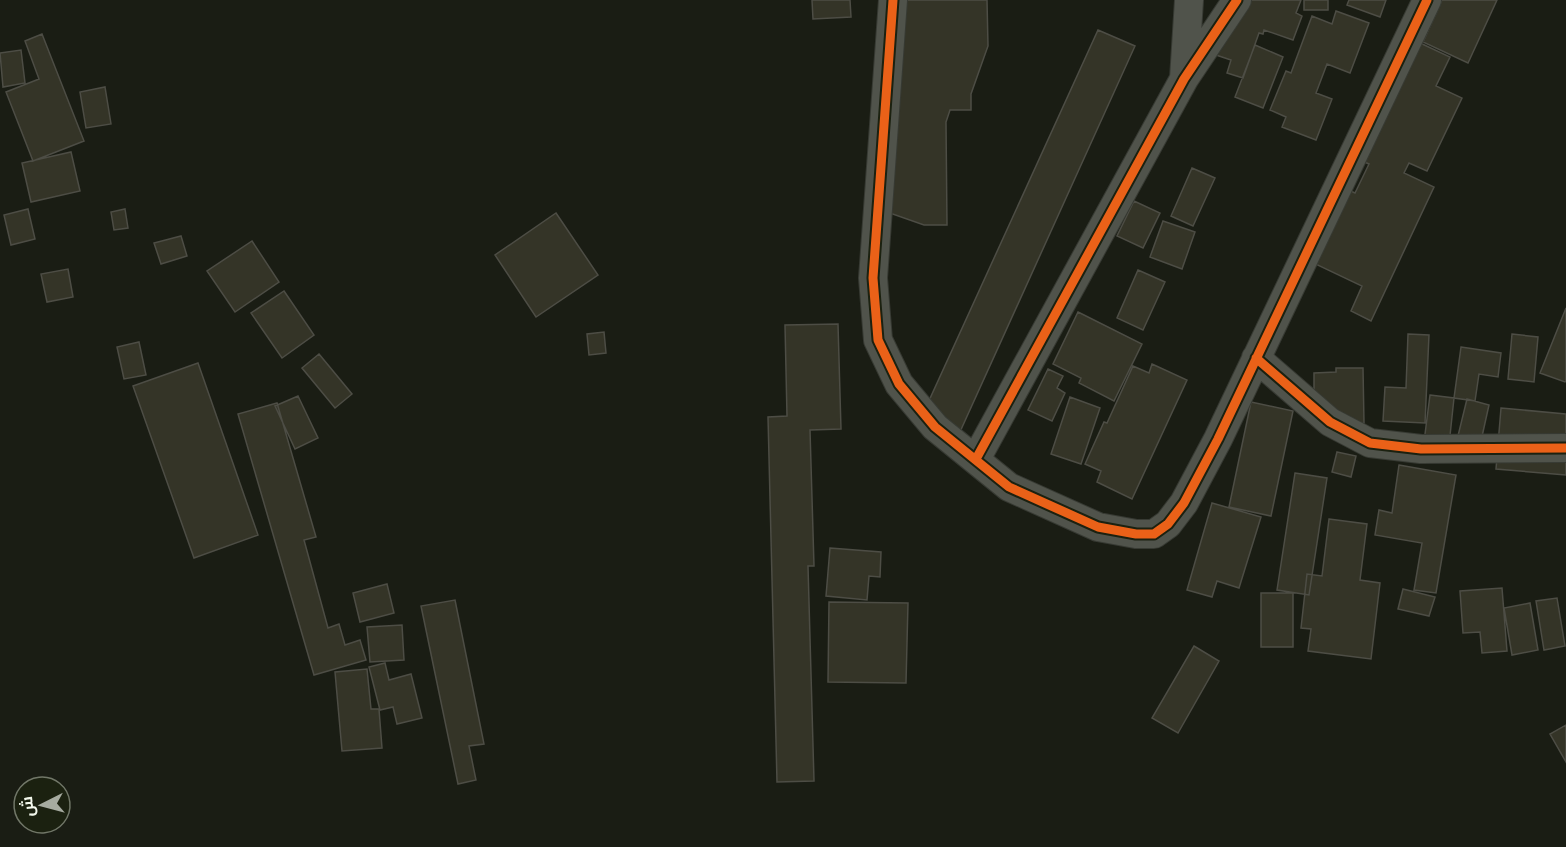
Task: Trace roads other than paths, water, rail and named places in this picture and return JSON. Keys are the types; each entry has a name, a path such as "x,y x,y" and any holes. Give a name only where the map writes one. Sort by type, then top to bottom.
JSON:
{"street":[{"path":"893,0 873,278 878,340 899,384 935,427 1009,487 1098,527 1136,534 1154,534 1168,524 1184,503 1218,439 1427,0"},
{"path":"1184,79 1189,0"},
{"path":"976,459 1184,79 1238,0"},
{"path":"1256,358 1330,422 1370,443 1420,449 1566,448"}]}
